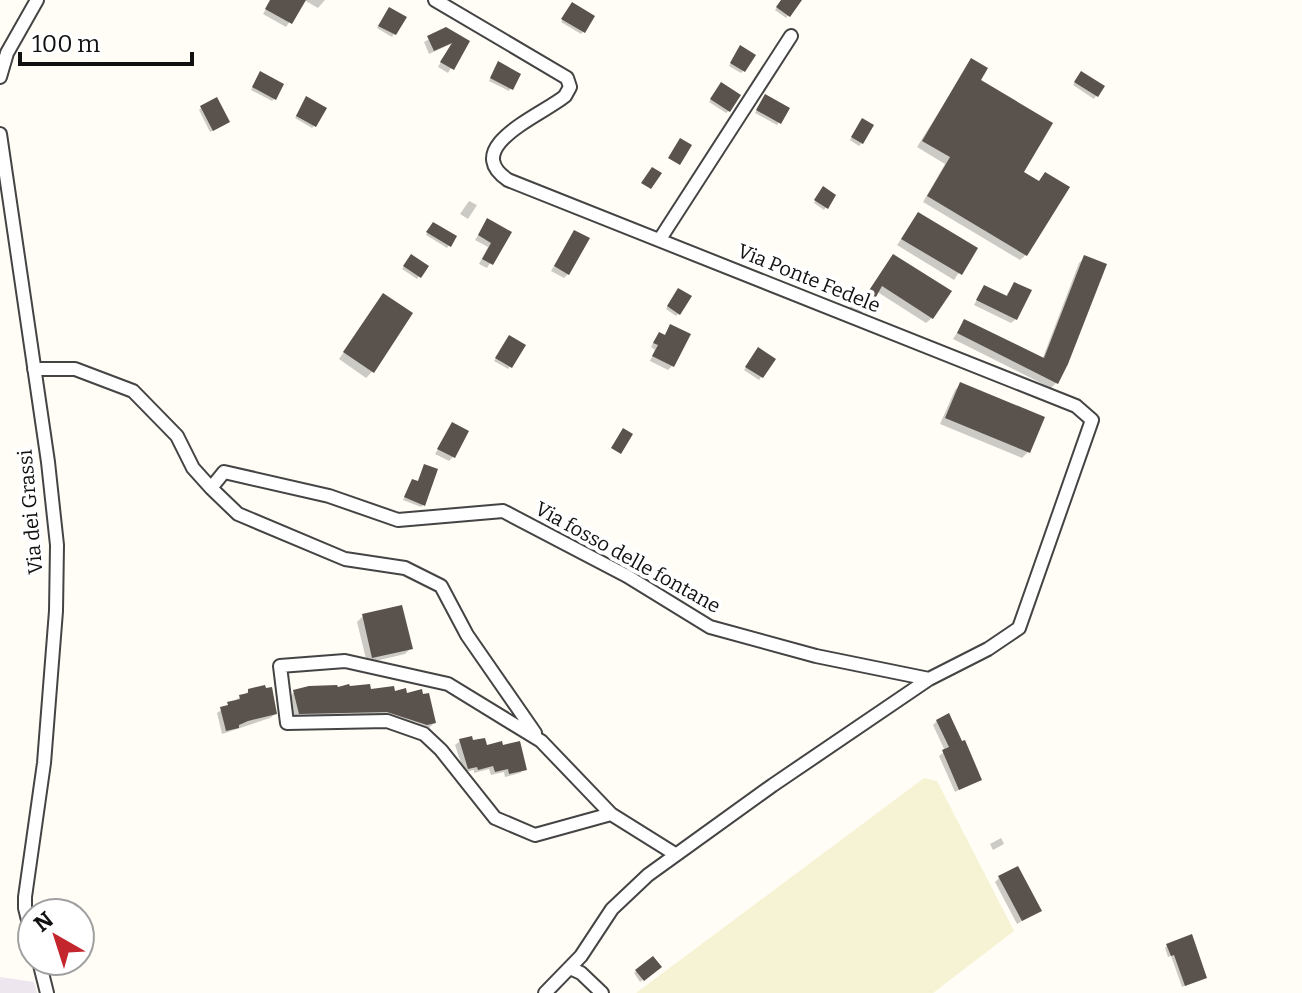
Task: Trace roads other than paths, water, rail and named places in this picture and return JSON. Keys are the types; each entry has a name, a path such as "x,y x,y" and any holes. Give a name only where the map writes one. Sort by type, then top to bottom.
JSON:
{"street":[{"path":"0,77 7,53 37,0"},
{"name":"Via Ponte Fedele","path":"435,0 567,78 570,87 565,96 508,134 495,148 493,156 497,169 508,180 1076,406 1092,420 1019,628 988,649 929,679"},
{"path":"660,239 791,36"},
{"name":"Via dei Grassi","path":"0,134 57,545 56,611 44,763 25,897"},
{"path":"34,369 75,369 133,391 177,436 193,468 238,514 345,559 405,568 441,586 467,635 541,741 611,814 675,854"},
{"name":"Via fosso delle fontane","path":"211,488 224,472 329,496 398,520 503,511 627,576 710,627 816,656 929,679"},
{"path":"541,741 448,684 345,661 280,666 287,723 387,721 424,734 441,750 495,818 535,835 611,814"},
{"path":"545,993 570,968 620,900 675,854 929,679"},
{"path":"570,968 581,973 602,993"}]}
